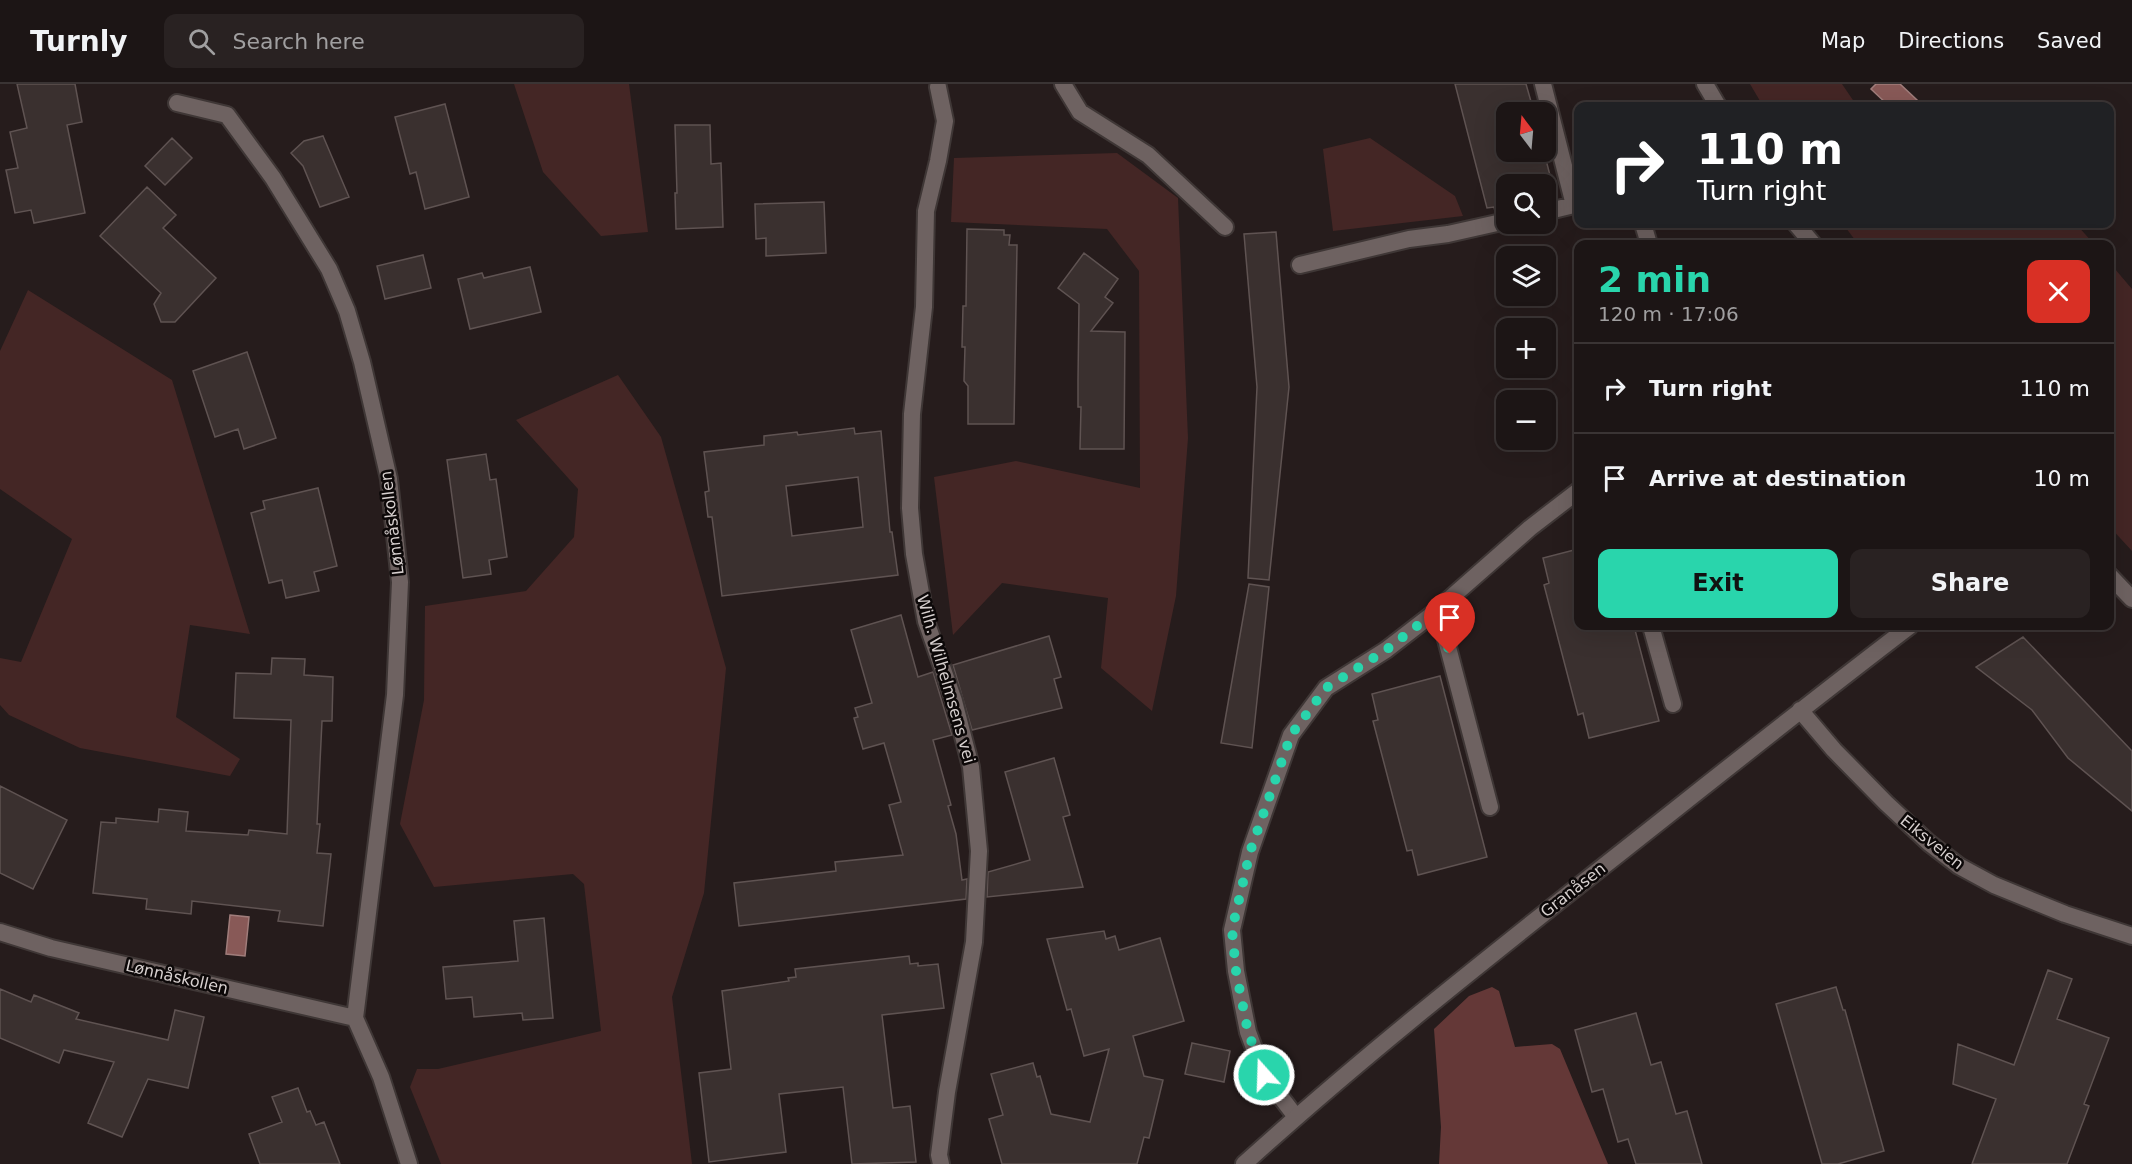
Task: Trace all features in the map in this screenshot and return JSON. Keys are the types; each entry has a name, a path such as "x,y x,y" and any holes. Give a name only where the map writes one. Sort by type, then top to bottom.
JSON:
{"street":[{"path":"1063,84 1080,112 1148,155 1225,227"},
{"path":"1543,84 1574,197"},
{"path":"1705,84 1716,102"},
{"name":"Wilh. Wilhelmsens vei","path":"938,87 945,121 926,212 924,307 912,414 910,508 914,554 926,621 954,701 971,767 979,851 974,942 946,1092 939,1155 941,1164"},
{"name":"Lønnåskollen","path":"0,932 51,948 355,1018 395,696 400,582 389,479 347,311 328,269 273,178 227,116 177,103"},
{"path":"1556,209 1574,205"},
{"path":"1300,265 1409,239 1448,234 1496,223"},
{"path":"1799,228 1810,240"},
{"path":"1296,1117 1264,1075 1248,1032 1236,971 1232,930 1250,852 1291,735 1326,688 1386,650 1430,616 1530,528 1574,494"},
{"path":"2114,580 2132,599"},
{"path":"1430,616 1444,632 1490,807"},
{"path":"1652,630 1673,704"},
{"name":"Granåsen","path":"1244,1164 1465,974 1905,630"},
{"name":"Eiksveien","path":"1800,710 1834,750 1886,803 1929,843 1959,866 1994,885 2065,914 2132,936"},
{"path":"355,1018 381,1077 409,1164"}],"shaded area":[{"path":"514,84 629,84 648,232 601,236 543,172"},
{"path":"1750,84 1842,84 1854,102 1761,102"},
{"path":"1876,84 1900,84 1917,100 1915,102 1885,102 1871,89"},
{"path":"1370,138 1455,196 1463,216 1333,231 1323,149"},
{"path":"1117,153 1178,198 1188,438 1176,596 1152,711 1101,668 1108,598 1002,583 953,635 934,477 1016,461 1140,488 1139,271 1107,229 951,222 954,158"},
{"path":"1846,228 2080,228 2090,240 1855,240"},
{"path":"2114,268 2132,289 2132,551 2114,531"},
{"path":"28,290 172,380 250,634 190,625 176,717 240,759 230,776 80,748 9,715 0,705 0,658 21,662 72,539 0,489 0,351"},
{"path":"618,375 661,437 726,668 704,893 672,997 692,1164 441,1164 410,1087 417,1069 438,1069 601,1031 584,884 573,874 434,887 400,824 424,700 425,606 526,591 574,537 578,489 516,420"},
{"path":"230,915 249,917 245,956 226,954"},
{"path":"1492,987 1499,991 1515,1047 1552,1044 1560,1049 1608,1164 1439,1164 1441,1127 1434,1029 1469,996"}],"building":[{"path":"17,84 75,84 82,122 67,125 85,213 34,223 31,210 15,213 6,170 18,168 10,132 27,128"},
{"path":"1455,84 1526,84 1531,102 1496,102 1496,162 1547,162 1550,174 1496,174 1496,211 1494,207 1487,208"},
{"path":"445,104 469,197 425,209 416,172 410,174 395,117"},
{"path":"675,125 710,125 711,164 721,163 723,227 676,229"},
{"path":"323,136 349,197 320,207 303,166 291,153 304,141"},
{"path":"172,138 192,158 165,185 145,166"},
{"path":"147,187 176,215 163,228 216,278 175,322 161,322 154,304 161,293 100,236"},
{"path":"824,202 826,253 766,256 766,238 756,239 755,204"},
{"path":"967,229 1004,230 1004,235 1010,235 1009,245 1017,245 1014,424 968,424 968,386 964,381 965,347 962,347 963,306 966,306"},
{"path":"1276,232 1289,387 1269,580 1248,578 1257,387 1244,234"},
{"path":"1084,253 1118,279 1105,297 1113,303 1091,331 1125,332 1124,449 1080,449 1079,304 1058,288"},
{"path":"423,255 431,288 385,299 377,266"},
{"path":"530,267 541,312 470,329 458,279 482,273 484,278"},
{"path":"247,352 276,438 244,449 238,429 215,437 193,371"},
{"path":"854,428 855,434 881,431 890,532 892,532 898,575 722,596 712,517 708,517 705,492 709,491 704,452 764,445 764,436 797,432 798,435","holes":["858,477 863,527 792,536 786,486"]},
{"path":"486,454 490,480 496,479 507,557 489,560 491,574 463,578 447,460"},
{"path":"318,488 337,566 314,572 319,591 286,598 282,580 269,583 251,513 265,509 263,501"},
{"path":"1574,550 1574,630 1635,630 1659,721 1589,738 1583,713 1578,715 1544,585 1549,583 1543,558"},
{"path":"1249,584 1269,587 1252,748 1221,743"},
{"path":"901,615 918,677 933,672 952,735 933,740 951,805 948,806 956,834 962,880 967,879 966,899 739,926 734,883 836,871 835,862 903,855 889,805 901,802 884,743 863,749 854,718 858,717 855,708 872,703 851,630"},
{"path":"1049,636 1061,677 1054,679 1062,708 972,730 953,665"},
{"path":"2023,637 2132,751 2132,811 2068,758 2032,710 1976,667"},
{"path":"272,658 305,659 304,675 333,677 332,721 322,721 317,824 320,824 317,853 331,854 323,926 278,921 280,911 192,901 191,914 146,909 147,899 93,893 101,822 116,823 116,818 158,822 159,809 188,812 186,831 248,835 249,830 287,834 291,720 234,718 236,673 271,674"},
{"path":"1440,676 1487,857 1418,875 1412,850 1407,851 1373,721 1378,720 1372,694"},
{"path":"1054,758 1070,815 1063,817 1083,887 987,897 988,872 1030,860 1005,772"},
{"path":"0,786 67,820 33,889 0,873"},
{"path":"544,918 553,1018 523,1020 522,1013 474,1017 472,997 446,999 443,967 518,961 514,921"},
{"path":"1104,931 1106,939 1115,936 1119,950 1160,938 1184,1021 1133,1036 1144,1076 1163,1080 1149,1138 1144,1137 1137,1164 1002,1164 989,1119 1003,1115 991,1074 1033,1063 1037,1077 1040,1076 1051,1114 1090,1122 1109,1049 1084,1056 1071,1009 1067,1010 1047,939"},
{"path":"909,956 910,964 918,963 918,966 938,964 944,1008 882,1015 893,1108 910,1106 916,1162 852,1164 843,1087 779,1094 786,1152 709,1162 699,1073 731,1069 722,991 789,981 788,978 796,977 795,969"},
{"path":"2048,970 2072,979 2057,1019 2109,1038 2084,1104 2089,1106 2067,1164 1972,1164 1996,1099 1953,1084 1958,1044 2014,1065"},
{"path":"1836,987 1843,1010 1845,1010 1884,1151 1838,1164 1822,1164 1776,1004"},
{"path":"0,989 31,1002 34,995 79,1013 76,1019 168,1040 175,1010 204,1017 188,1088 148,1079 122,1137 88,1123 114,1062 64,1050 59,1063 0,1038"},
{"path":"1636,1013 1651,1065 1661,1062 1676,1114 1687,1111 1702,1164 1636,1164 1628,1139 1618,1142 1603,1089 1592,1092 1575,1030"},
{"path":"1192,1043 1230,1051 1224,1082 1185,1074"},
{"path":"298,1088 307,1112 310,1111 316,1125 324,1122 340,1164 260,1164 249,1134 282,1122 272,1097"}],"route":[{"path":"1264,1075 1248,1032 1236,971 1232,930 1250,852 1291,735 1326,688 1386,650 1430,616 1444,632 1450,654"}]}
